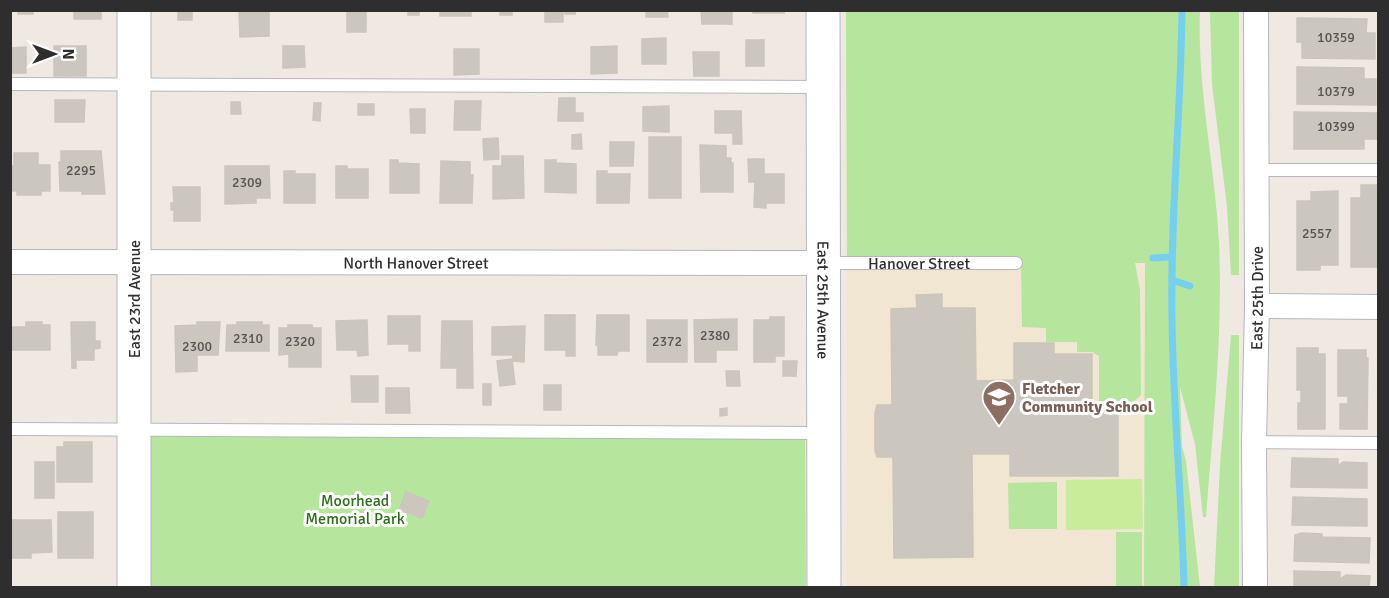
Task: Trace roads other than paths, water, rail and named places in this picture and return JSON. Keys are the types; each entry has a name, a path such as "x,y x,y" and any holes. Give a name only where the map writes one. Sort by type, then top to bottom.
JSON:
{"street":[{"name":"East 23rd Avenue","path":"134,10 134,588"},
{"name":"East 25th Avenue","path":"823,10 824,588"},
{"name":"East 25th Drive","path":"1255,588 1256,10"},
{"name":"North Hanover Street","path":"10,262 823,263"},
{"path":"1257,306 1378,307"}],"lane":[{"path":"10,84 823,87"},
{"path":"1256,170 1378,170"},
{"name":"Hanover Street","path":"823,263 1016,263"},
{"path":"10,429 823,433"},
{"path":"1254,442 1378,443"}],"waterway":[{"path":"1182,10 1172,319 1184,588"},
{"path":"1153,258 1172,257"},
{"path":"1172,280 1190,286"}],"place":[{"name":"Fletcher Community School","path":"999,426"}],"park label":[{"name":"Moorhead Memorial Park","path":"355,509"}]}
